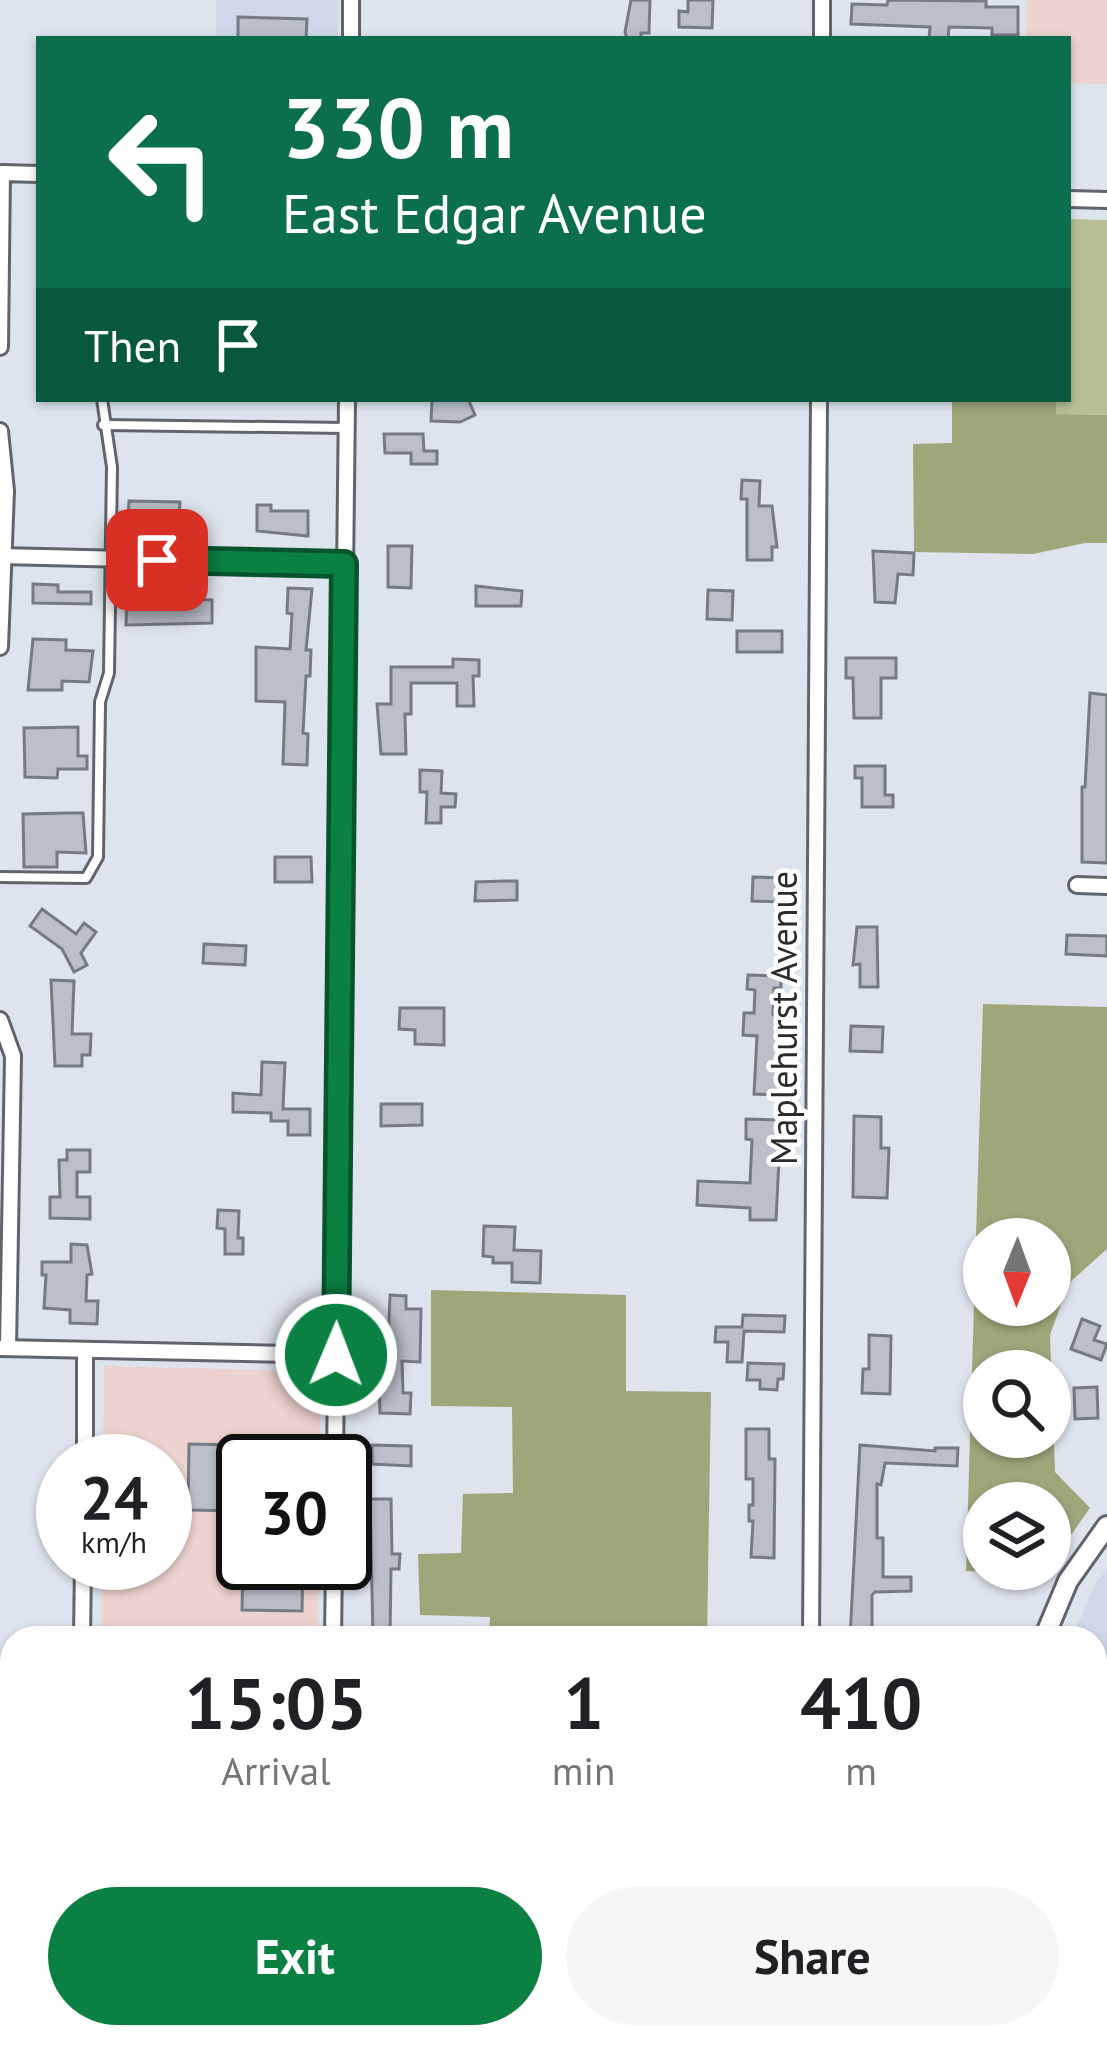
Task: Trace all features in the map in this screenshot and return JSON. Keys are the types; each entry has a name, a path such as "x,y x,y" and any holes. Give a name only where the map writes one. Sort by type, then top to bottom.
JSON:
{"street":[{"path":"351,0 351,36"},
{"path":"822,0 822,36"},
{"path":"0,346 2,173 36,174"},
{"path":"1071,200 1107,200"},
{"path":"335,1434 347,402"},
{"name":"Maplehurst Avenue","path":"811,1626 819,402"},
{"path":"0,431 5,491 0,647"},
{"path":"2,556 344,564"},
{"path":"1077,885 1107,886"},
{"path":"0,1020 13,1056 4,1348 336,1355"},
{"path":"85,1434 86,1350"},
{"path":"1049,1626 1068,1581 1107,1526"},
{"path":"82,1626 83,1590"},
{"path":"333,1626 334,1590"}],"lane":[{"path":"0,877 86,878 98,857 100,702 109,673 112,467 101,402"},
{"path":"103,424 347,428"}],"shaded area":[{"path":"216,0 339,0 338,36 216,36"},
{"path":"1027,0 1107,0 1107,84 1071,83 1071,36 1026,36"},
{"path":"104,1366 309,1371 321,1378 320,1434 216,1434 216,1590 319,1590 318,1626 102,1626 102,1590 192,1590 192,1434 103,1434"},
{"path":"1107,1569 1107,1626 1077,1626"}],"green space":[{"path":"1071,219 1107,220 1107,415 1055,414 1056,402 1071,402"},
{"path":"952,402 1056,402 1056,414 1107,415 1107,543 1033,554 914,552 913,444 952,443"},
{"path":"983,1004 1107,1007 1107,1249 1071,1281 1071,1218 977,1218"},
{"path":"431,1290 626,1295 626,1391 711,1392 707,1626 490,1626 490,1617 420,1615 418,1554 461,1553 463,1494 513,1493 512,1407 431,1406"},
{"path":"973,1326 1053,1326 1051,1350 973,1350"},
{"path":"969,1458 1054,1458 1055,1472 1065,1482 969,1482"},
{"path":"1071,1488 1090,1508 1071,1535"}],"building":[{"path":"631,0 650,0 649,33 626,36"},
{"path":"688,0 713,0 712,28 679,27 679,11 688,12"},
{"path":"888,0 986,1 986,7 1018,7 1018,35 992,35 992,28 949,27 948,36 929,36 930,27 851,24 852,4 887,5"},
{"path":"238,17 307,19 306,36 238,36"},
{"path":"432,402 469,402 475,415 460,422 431,421"},
{"path":"384,434 423,434 424,451 437,451 437,464 411,464 411,453 385,453"},
{"path":"742,480 760,481 759,506 772,506 777,547 772,547 772,560 747,560 747,499 741,499"},
{"path":"129,501 180,502 179,518 128,522"},
{"path":"257,505 271,505 271,511 308,511 308,536 257,531"},
{"path":"388,546 412,546 411,588 388,587"},
{"path":"873,551 914,553 913,575 898,574 895,603 875,602"},
{"path":"33,584 58,585 58,592 91,592 91,604 33,603"},
{"path":"476,586 522,591 521,606 476,606"},
{"path":"288,588 312,589 303,733 308,734 307,765 283,764 285,702 256,701 256,647 290,649"},
{"path":"708,590 733,591 732,620 707,619"},
{"path":"127,597 212,600 212,623 126,625"},
{"path":"737,631 782,631 782,652 737,652"},
{"path":"33,639 66,640 66,650 93,651 89,682 62,681 62,690 28,690"},
{"path":"846,658 896,658 896,678 881,678 881,718 854,718 853,678 846,678"},
{"path":"453,659 479,660 479,676 473,676 474,706 457,706 457,683 411,683 411,714 405,714 406,754 381,754 377,704 391,704 391,667 453,667"},
{"path":"1090,693 1107,695 1107,863 1082,862"},
{"path":"78,727 78,756 87,756 87,769 58,769 57,778 25,777 24,728"},
{"path":"855,766 885,766 885,795 893,795 893,807 862,807 862,778 855,778"},
{"path":"420,770 442,771 441,793 456,794 455,807 441,807 441,823 426,823 427,792 420,792"},
{"path":"83,813 86,853 57,852 57,867 24,867 23,814"},
{"path":"275,857 311,857 312,882 275,882"},
{"path":"753,877 783,878 783,902 752,901"},
{"path":"517,881 517,900 475,901 476,882"},
{"path":"42,909 76,934 84,923 96,932 81,953 87,965 74,972 62,949 30,926"},
{"path":"857,927 877,927 878,987 860,987 860,964 853,965"},
{"path":"1067,935 1107,936 1107,956 1066,954"},
{"path":"204,944 246,946 245,965 203,963"},
{"path":"748,975 781,976 781,988 774,988 773,1014 782,1014 780,1095 754,1094 757,1036 743,1035 744,1013 754,1013 755,990 747,989"},
{"path":"51,980 74,981 72,1034 91,1034 90,1055 82,1055 82,1066 55,1066"},
{"path":"400,1008 444,1008 444,1045 415,1044 415,1030 399,1029"},
{"path":"851,1026 883,1027 882,1052 850,1051"},
{"path":"262,1062 285,1063 283,1109 310,1109 310,1135 288,1135 288,1121 271,1121 271,1113 233,1112 233,1093 261,1095"},
{"path":"381,1104 422,1104 422,1125 381,1126"},
{"path":"854,1116 881,1117 881,1148 889,1148 887,1198 853,1197"},
{"path":"746,1119 781,1120 776,1220 750,1220 750,1208 697,1205 698,1181 750,1183 752,1140 746,1139"},
{"path":"67,1150 90,1150 90,1172 77,1172 77,1197 90,1197 90,1219 50,1218 50,1197 60,1197 59,1160 67,1160"},
{"path":"218,1210 239,1211 243,1254 225,1254 225,1229 217,1228"},
{"path":"484,1226 515,1227 514,1250 541,1251 540,1283 512,1282 512,1263 493,1263 493,1257 483,1256"},
{"path":"71,1244 87,1245 92,1274 87,1275 86,1301 98,1301 97,1324 70,1323 70,1310 44,1308 42,1262 71,1262"},
{"path":"390,1295 406,1296 406,1309 421,1309 420,1362 402,1361 403,1393 411,1393 410,1414 380,1413 378,1345 388,1345"},
{"path":"743,1315 785,1316 784,1332 744,1331 742,1362 727,1362 728,1342 715,1342 716,1327 742,1327"},
{"path":"1082,1319 1100,1326 1094,1340 1107,1344 1101,1360 1071,1349"},
{"path":"869,1335 891,1336 890,1394 862,1393 863,1369 869,1369"},
{"path":"748,1363 784,1364 777,1390 760,1389 760,1380 747,1380"},
{"path":"1097,1387 1098,1418 1075,1419 1074,1388"},
{"path":"746,1429 769,1429 769,1459 775,1459 774,1558 751,1557 753,1479 746,1479"},
{"path":"192,1444 216,1445 216,1511 192,1510"},
{"path":"372,1445 411,1446 411,1466 372,1464"},
{"path":"860,1445 935,1451 958,1448 957,1466 885,1463 881,1485 877,1484 883,1577 911,1577 911,1591 875,1592 872,1626 851,1626"},
{"path":"372,1499 391,1499 392,1554 400,1554 399,1569 391,1569 390,1626 373,1626"},
{"path":"242,1590 302,1590 302,1611 242,1610"}],"route":[{"path":"157,560 344,564 336,1355"}]}
